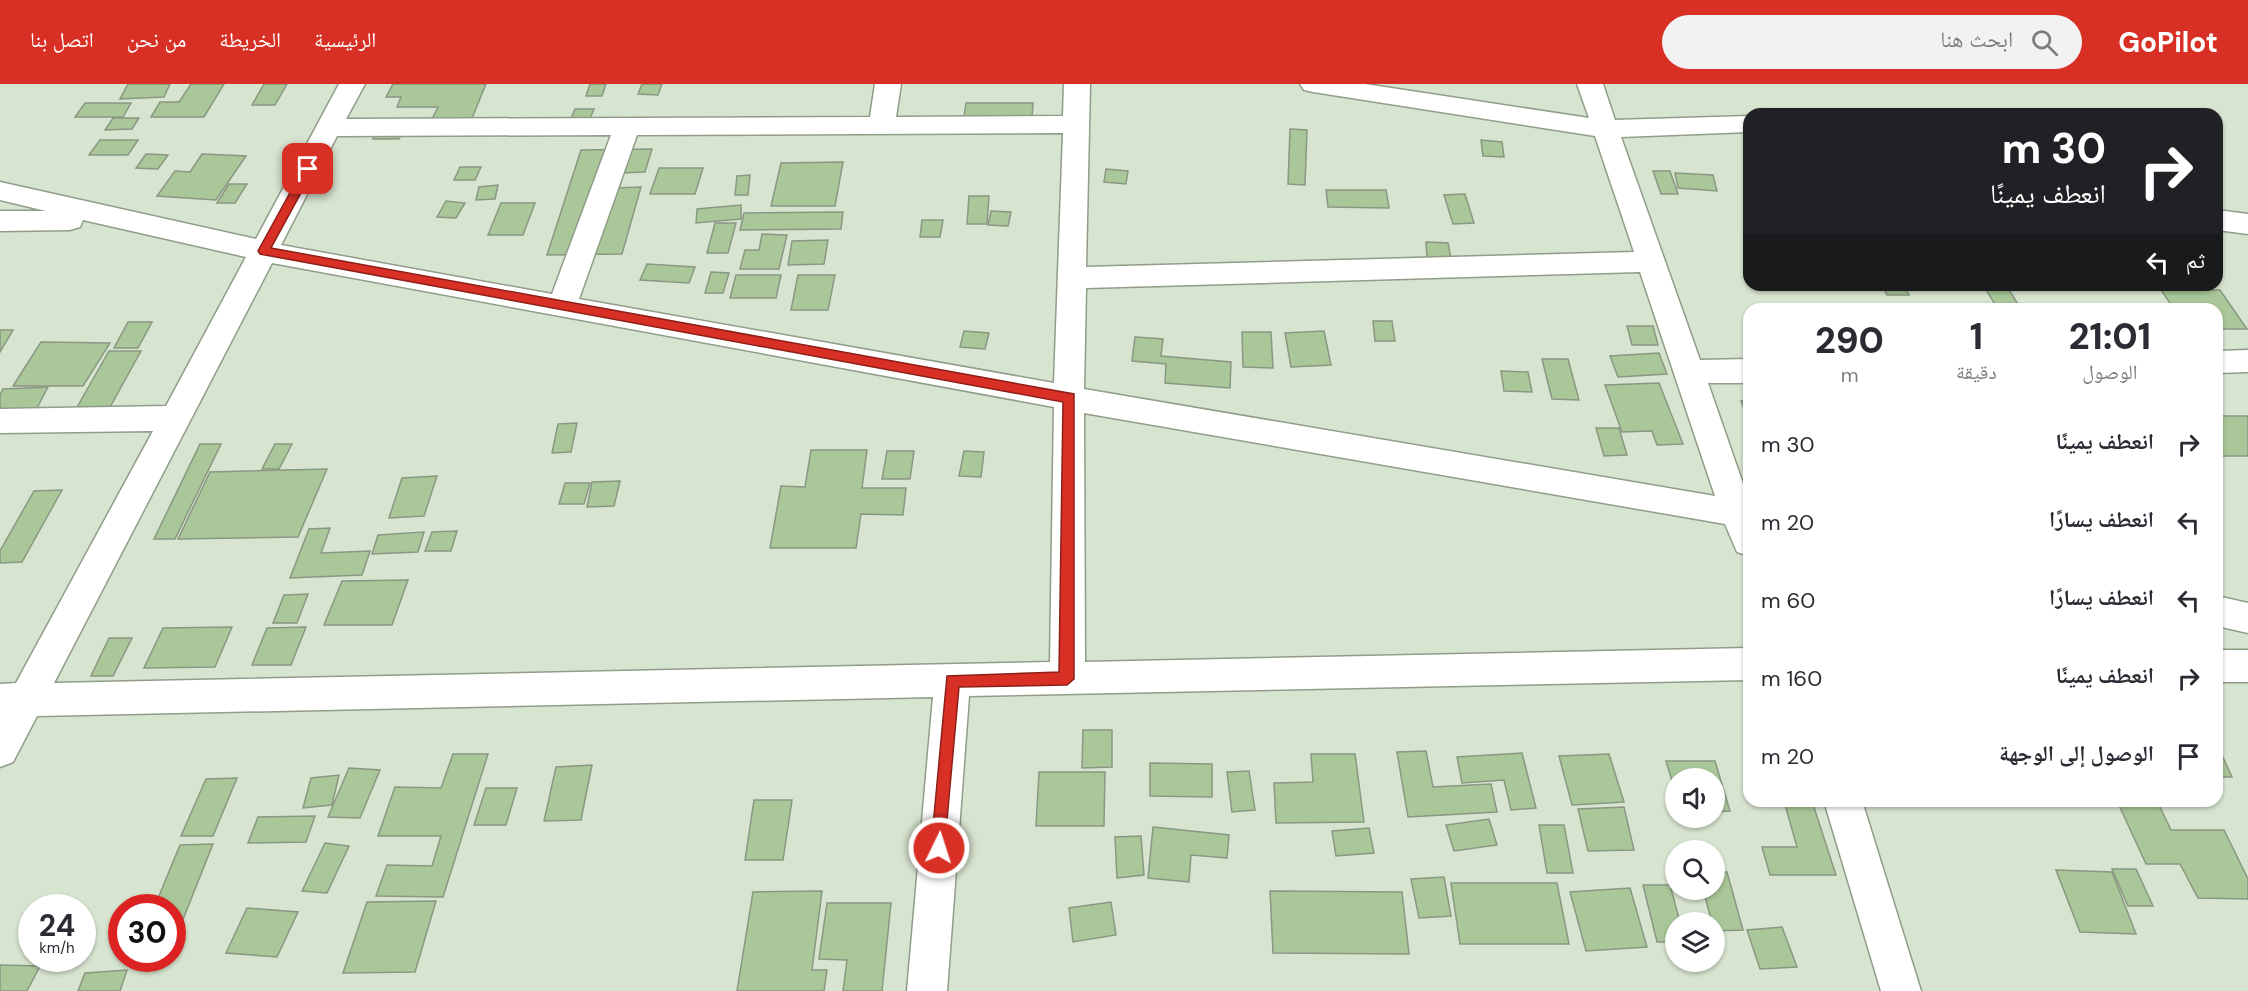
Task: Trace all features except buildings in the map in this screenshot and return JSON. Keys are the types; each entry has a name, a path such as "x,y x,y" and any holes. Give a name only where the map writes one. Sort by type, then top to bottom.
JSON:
{"street":[{"path":"0,750 13,700 178,417 352,84"},
{"path":"882,125 888,84"},
{"path":"1067,679 1069,398 1077,84"},
{"path":"1312,84 1604,129 1743,124"},
{"path":"1590,84 1689,372 1743,514"},
{"path":"331,128 1076,124"},
{"path":"562,306 627,127"},
{"path":"0,191 264,251 1069,398 1743,514"},
{"path":"0,221 129,220"},
{"path":"2223,221 2248,225"},
{"path":"1072,278 1652,262"},
{"path":"2223,362 2248,361"},
{"path":"1689,372 1743,371"},
{"path":"0,421 178,417"},
{"path":"2223,612 2248,618"},
{"path":"13,700 1743,664"},
{"path":"2223,666 2248,666"},
{"path":"927,991 952,681"},
{"path":"1845,807 1901,991"}],"route":[{"path":"308,169 264,251 1069,398 1067,679 952,681 939,848"}]}
